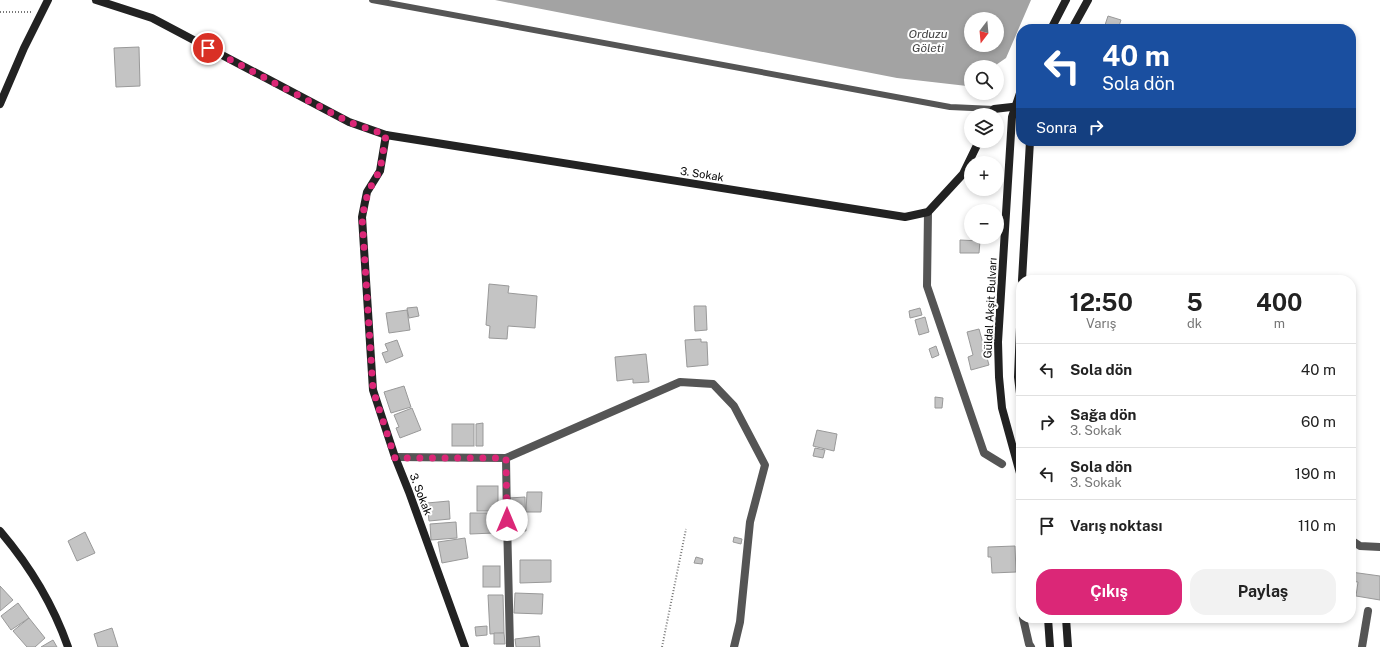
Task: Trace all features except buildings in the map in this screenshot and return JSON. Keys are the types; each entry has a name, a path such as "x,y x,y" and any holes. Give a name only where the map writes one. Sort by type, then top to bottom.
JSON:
{"street":[{"path":"0,104 24,48 48,0"},
{"name":"3. Sokak","path":"96,0 152,18 349,122 386,135 905,217 928,212"},
{"path":"1054,24 1066,0"},
{"path":"1075,24 1088,0"},
{"path":"1004,109 1016,106"},
{"name":"Güldal Akşit Bulvarı","path":"1016,110 1012,117 998,342 1002,408 1016,459"},
{"name":"3. Sokak","path":"386,135 380,170 368,192 362,217 373,390 395,458 409,492 465,647"},
{"path":"1022,275 1030,146"},
{"path":"976,148 963,174 928,212 927,286 984,453 1002,464"},
{"path":"395,458 506,458 680,382 713,384 734,406 765,465 750,522 740,622 734,647"},
{"path":"506,458 510,647"},
{"path":"0,531 38,583 51,607 68,647"},
{"path":"1356,543 1360,546 1380,547"},
{"path":"1362,647 1368,610"},
{"path":"1024,623 1031,647"},
{"path":"1048,623 1050,647"},
{"path":"1066,623 1068,647"}],"lane":[{"path":"372,0 964,109"}],"path":[{"path":"0,12 43,12"},
{"path":"662,647 686,529"}],"water":[{"name":"Orduzu Göleti","path":"495,0 1031,0 1021,24 1016,24 1016,35 1006,58 1003,60 964,60 964,86 897,78"}],"route":[{"path":"208,48 349,122 386,135 380,170 368,192 362,217 373,390 395,458 506,458 507,520"}]}
